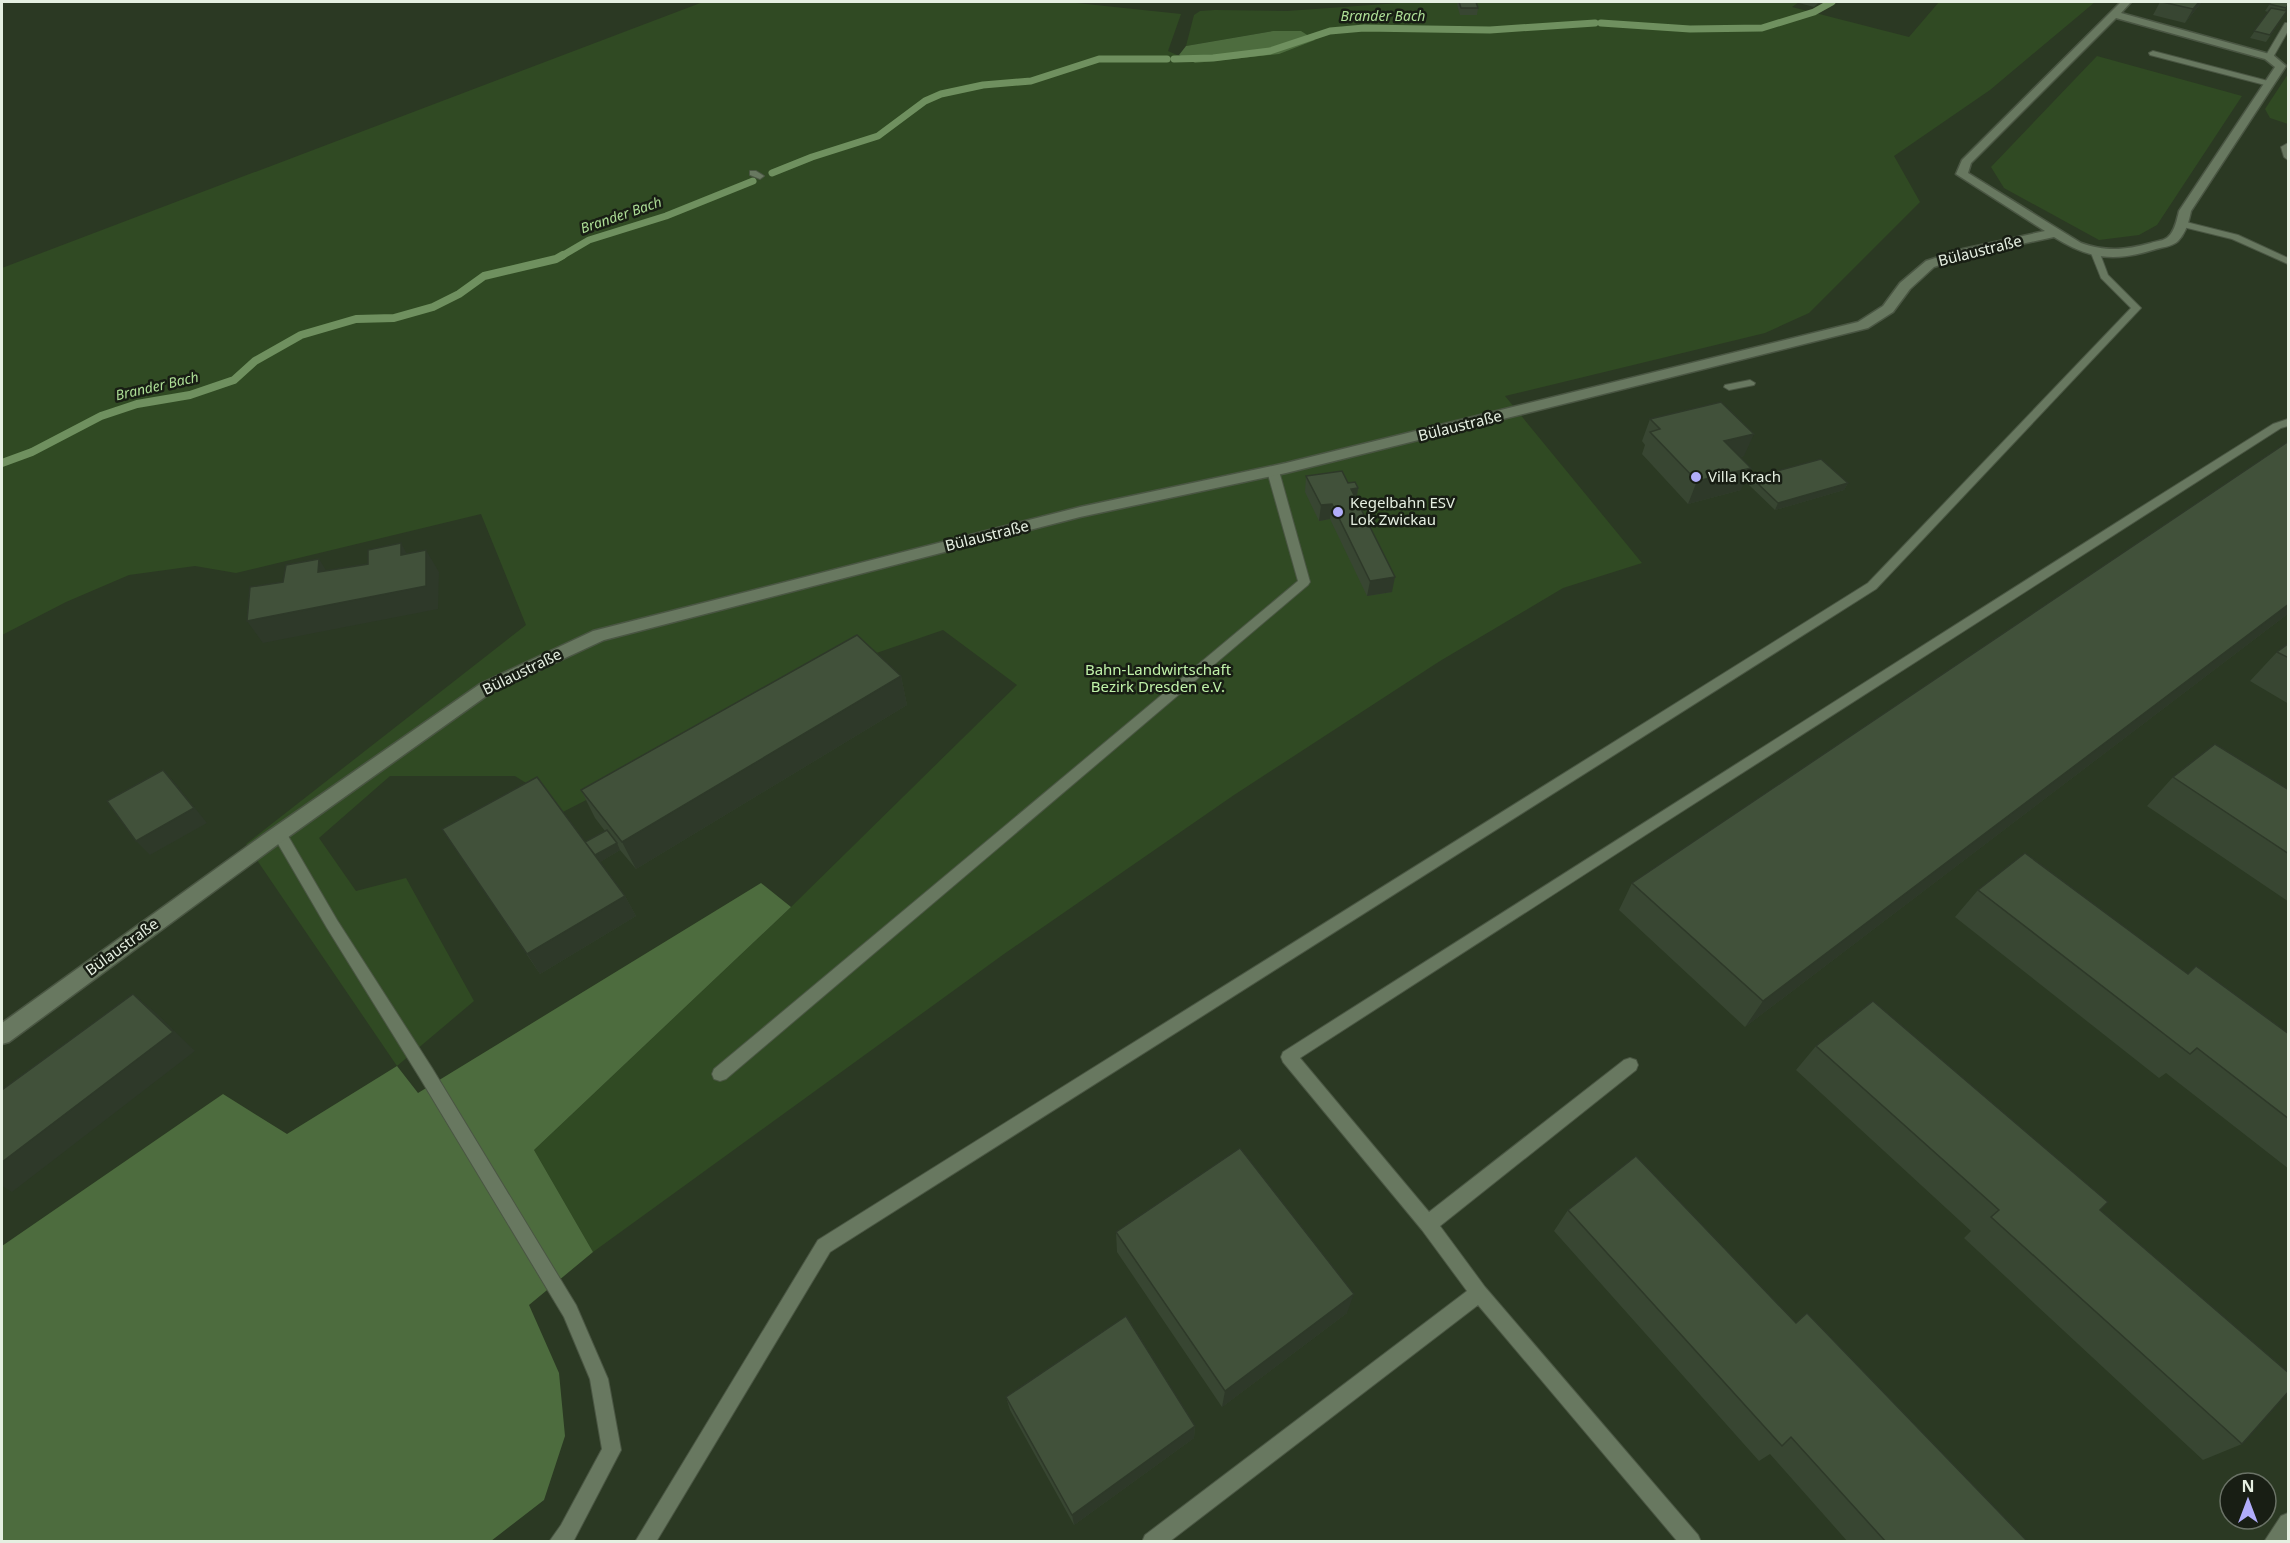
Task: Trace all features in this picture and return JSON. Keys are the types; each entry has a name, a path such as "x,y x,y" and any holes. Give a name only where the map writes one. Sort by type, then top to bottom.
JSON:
{"street":[{"name":"Bülaustraße","path":"2126,2 1966,162 1962,174 2055,233 2096,253 2111,255 2136,251 2171,240 2182,224 2185,211 2281,66 2269,57"},
{"path":"2114,14 2269,57"},
{"name":"Bülaustraße","path":"2,1035 279,833 486,688 599,635 1080,512 1273,471 1863,325 1888,309 1905,286 1930,264 1967,252 2055,233"}],"lane":[{"path":"2269,57 2289,25"},
{"path":"2153,53 2269,84"},
{"path":"2289,146 2285,147 2289,158"},
{"path":"2182,224 2235,237 2289,261"},
{"path":"645,1542 824,1246 1872,585 2136,308 2104,276 2096,253"},
{"path":"1729,387 1750,383"},
{"path":"1691,1542 1479,1293 1428,1224 1289,1057 1498,921 2285,427"},
{"path":"720,1074 1305,582 1273,471"},
{"path":"279,833 332,924 426,1072 570,1311 598,1379 612,1450 568,1532 559,1542"},
{"path":"1428,1224 1630,1065"},
{"path":"1152,1542 1479,1293"},
{"path":"2274,1542 2289,1523"}],"green space":[{"name":"Bahn-Landwirtschaft Bezirk Dresden e.V.","path":"703,2 1067,2 1181,14 1168,51 1195,63 1273,31 1186,46 1194,15 1200,11 1287,11 1413,2 1799,2 1792,7 1909,37 1939,2 2095,2 1990,90 1894,156 1920,202 1809,313 1765,333 1505,396 1642,563 1563,588 1440,661 1234,795 1004,954 593,1252 534,1150 791,907 1017,685 943,630 862,658 559,814 550,798 515,776 390,776 319,838 356,891 406,878 474,1001 397,1066 246,844 526,625 481,514 236,573 195,566 129,575 66,602 2,635 2,268"},
{"path":"1273,31 1301,31 1315,40 1279,54 1195,63 1179,55 1186,46"},
{"path":"2097,56 2242,96 2157,225 2139,235 2099,240 2004,188 1991,167"},
{"path":"2288,74 2288,124 2270,118 2265,109"},
{"path":"761,883 791,907 534,1150 593,1252 529,1305 559,1373 565,1436 544,1500 491,1541 2,1541 2,1246 223,1094 287,1134 397,1066 418,1093"}],"building":[{"path":"1459,2 1476,2 1478,8 1461,8"},
{"path":"2162,2 2199,2 2193,9"},
{"path":"2289,2 2289,4 2286,8 2269,4"},
{"path":"2271,8 2287,11 2270,35 2254,31"},
{"path":"1721,402 1754,434 1724,441 1751,468 1697,481 1650,432 1660,429 1650,419"},
{"path":"2289,441 2289,604 1763,1001 1632,883"},
{"path":"1821,459 1848,483 1778,503 1752,478"},
{"path":"1342,471 1348,483 1355,482 1358,488 1351,489 1395,577 1370,581 1332,504 1321,505 1306,476"},
{"path":"401,543 401,555 426,550 426,586 247,621 250,587 283,582 286,565 319,559 318,572 368,564 368,550"},
{"path":"857,635 901,676 622,842 581,790"},
{"path":"2289,643 2289,658 2277,652"},
{"path":"2215,744 2289,790 2289,854 2173,777"},
{"path":"163,770 194,808 136,841 107,801"},
{"path":"537,777 625,896 527,954 442,829"},
{"path":"607,830 617,843 595,855 585,842"},
{"path":"2025,853 2188,974 2196,966 2289,1034 2289,1119 2197,1048 2190,1054 1978,890"},
{"path":"133,994 173,1032 2,1162 2,1090"},
{"path":"1873,1001 2108,1202 2100,1210 2289,1373 2289,1391 2242,1444 1991,1217 1999,1210 1816,1046"},
{"path":"1240,1148 1354,1294 1225,1391 1116,1232"},
{"path":"1636,1156 1796,1323 1807,1313 2028,1542 1886,1542 1791,1437 1782,1446 1568,1210"},
{"path":"1126,1316 1195,1426 1072,1515 1006,1397"}],"waterway":[{"name":"Brander Bach","path":"1601,23 1690,29 1762,28 1814,12 1832,2"},
{"name":"Brander Bach","path":"1174,59 1213,58 1270,51 1330,31 1364,28 1490,30 1595,23"},
{"name":"Brander Bach","path":"772,173 812,157 878,136 925,101 941,94 983,85 1031,81 1099,59 1167,59"},
{"name":"Brander Bach","path":"560,257 589,240 666,216 753,181"},
{"name":"Brander Bach","path":"2,463 32,452 101,416 137,404 190,395 234,380 255,361 301,335 356,319 394,318 433,307 459,294 484,276 556,259 563,255"}],"place":[{"name":"Villa Krach","path":"1696,477"},
{"name":"Kegelbahn ESV Lok Zwickau","path":"1338,512"}]}
